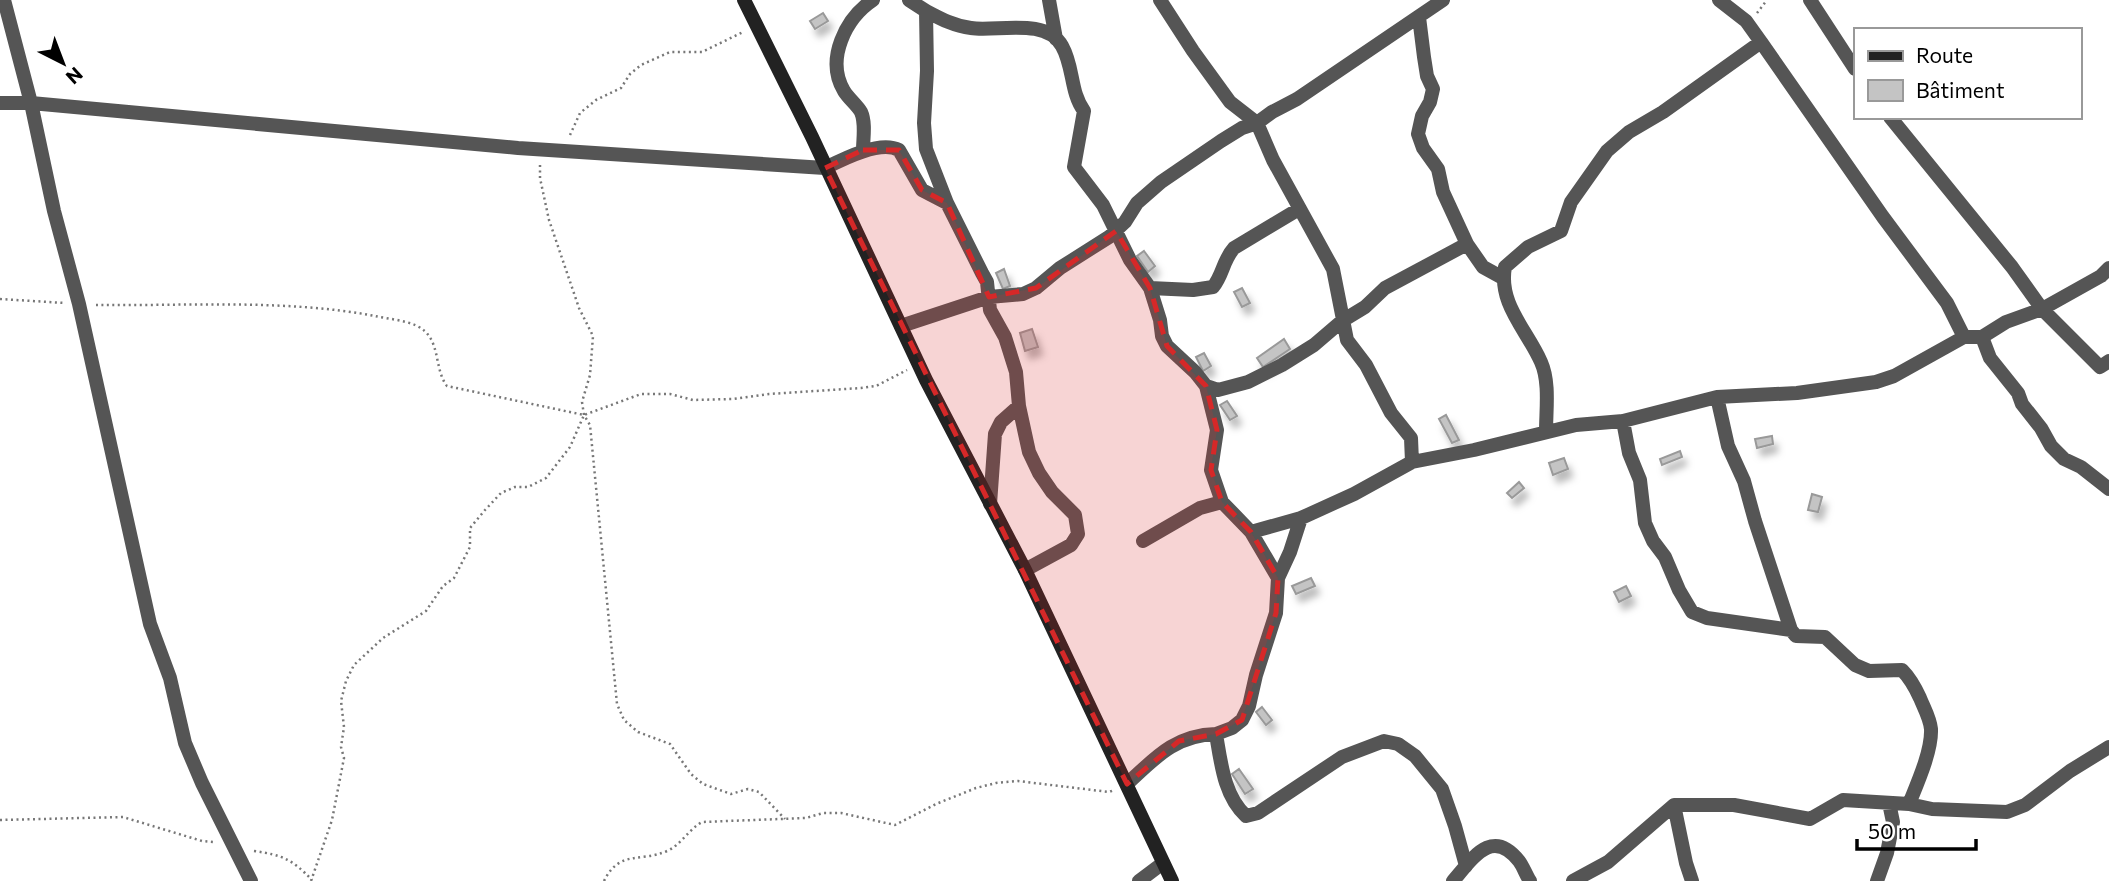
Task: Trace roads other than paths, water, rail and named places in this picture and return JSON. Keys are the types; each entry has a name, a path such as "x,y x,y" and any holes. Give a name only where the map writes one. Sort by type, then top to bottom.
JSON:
{"main road":[{"path":"744,0 919,364 1025,570 1172,881"}],"street":[{"path":"4,0 79,304 150,624 170,678 185,743 251,881"},
{"path":"863,150 862,114 843,89 838,74 837,53 848,24 873,0"},
{"path":"909,0 953,25 974,29 1023,27 1045,32 1062,45 1076,100 1084,111 1074,167 1103,205 1130,260 1150,288 1167,346 1206,386 1217,430 1211,470 1222,502 1251,532 1278,578"},
{"path":"1049,0 1056,39"},
{"path":"1160,0 1230,102 1257,123 1273,160 1333,269 1347,341 1366,365 1391,413 1411,438 1412,462"},
{"path":"901,326 989,297 1023,293 1036,288 1060,268 1116,231 1137,203 1161,183 1221,141 1242,128 1257,123 1443,0"},
{"path":"1719,0 1746,21 1883,217 1947,303 1964,337"},
{"path":"1810,0 1854,67"},
{"path":"926,11 926,149 947,202 986,282 990,310 1005,337 1016,372 1019,407 1029,452 1038,473 1052,492 1075,514 1078,534 1071,545 1025,570"},
{"path":"1419,17 1427,76 1433,89 1418,134 1423,148 1438,169 1443,191 1467,244 1483,267 1503,278"},
{"path":"1546,432 1546,376 1503,288 1505,267 1515,256 1561,231 1571,202 1606,151 1629,132 1663,112 1761,42"},
{"path":"0,103 31,103 547,150 825,168 863,150 893,147 899,150 922,190 947,202"},
{"path":"1892,119 2003,256 2042,309 2099,367 2109,361"},
{"path":"1150,288 1193,290 1213,287 1226,257 1234,248 1299,209"},
{"path":"1206,386 1218,390 1248,382 1263,374 1314,345 1342,321 1365,307 1385,288 1467,244"},
{"path":"1251,532 1301,518 1354,494 1412,462 1576,425 1623,421 1717,397 1797,393 1876,382 1894,376 1964,337 1982,337 2006,322 2042,309 2106,276"},
{"path":"1982,337 1990,358 2018,393 2022,404 2042,428 2052,446 2064,459 2081,467 2109,489"},
{"path":"1717,397 1728,446 1744,481 1791,630 1797,636 1825,638 1855,665 1869,671 1902,670 1910,678 1927,714 1931,730 1920,775 1909,804"},
{"path":"990,504 995,434 1001,422 1019,407"},
{"path":"1623,421 1629,453 1640,480 1645,523 1692,612 1707,618 1791,630"},
{"path":"1143,541 1200,508 1222,502"},
{"path":"1127,784 1152,760 1179,741 1198,735 1216,734 1232,728 1242,720 1249,706 1276,613 1278,578 1301,518"},
{"path":"1216,734 1224,777 1236,806 1246,816 1258,813 1342,757 1384,741 1398,744 1415,756 1442,789 1466,866"},
{"path":"1573,881 1608,862 1674,805 1734,805 1810,820 1843,800 1909,804 1932,809 2007,811 2025,804 2109,747"},
{"path":"1877,881 1887,853 1893,822 1889,803"},
{"path":"1674,805 1692,881"},
{"path":"1453,881 1480,852 1491,845 1502,846 1521,863 1530,881"},
{"path":"1139,881 1163,863"}]}
